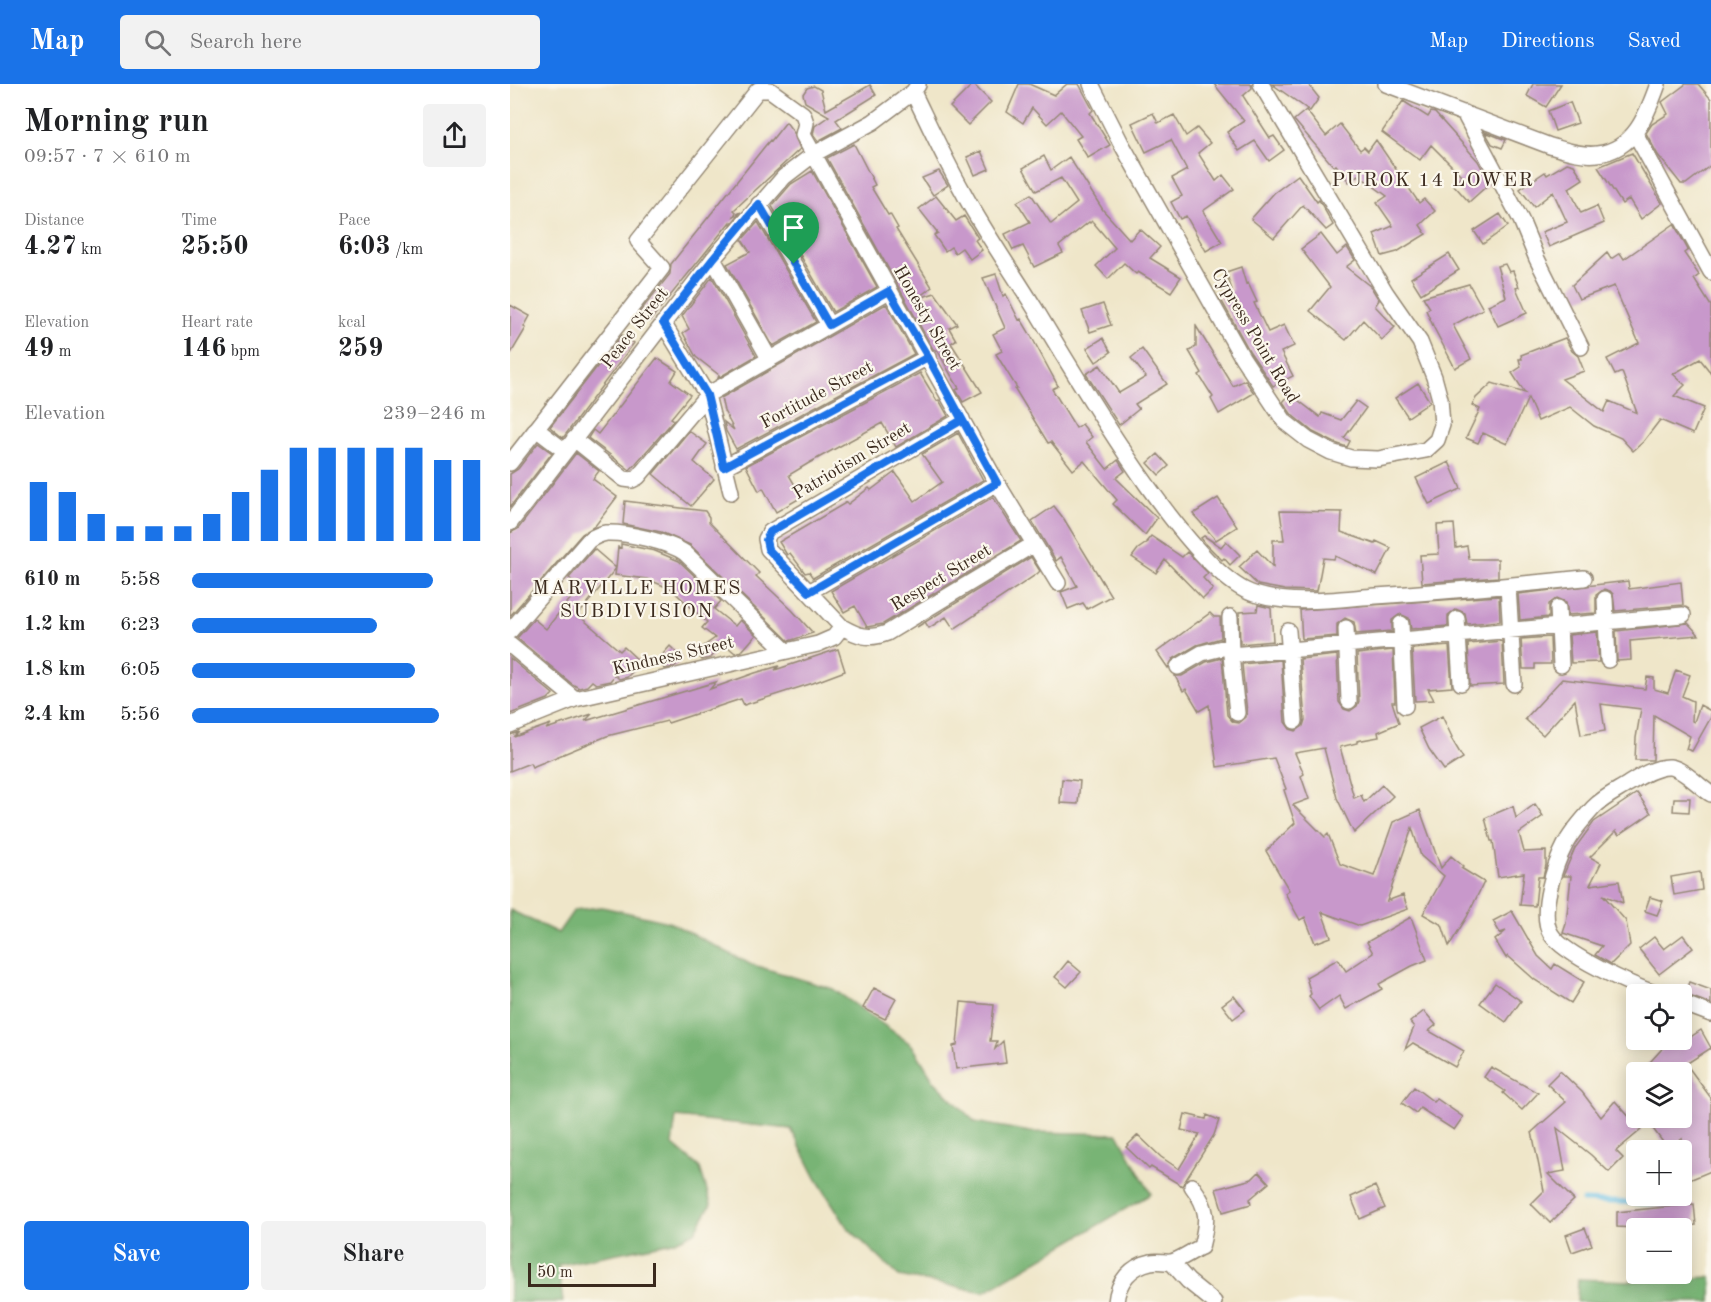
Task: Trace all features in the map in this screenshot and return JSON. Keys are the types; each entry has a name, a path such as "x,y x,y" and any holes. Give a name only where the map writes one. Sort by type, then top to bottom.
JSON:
{"street":[{"name":"Cypress Point Road","path":"1091,84 1121,142 1242,357 1285,422 1308,440 1331,452 1351,458 1378,459 1426,450 1437,440 1442,425 1440,399 1420,342 1386,293 1261,84"},
{"path":"1386,84 1550,146 1596,154 1622,147 1635,133 1648,112 1658,84"},
{"path":"916,88 962,190 1101,414 1176,523 1200,552 1230,580 1250,592 1272,599 1289,600 1364,597 1584,578"},
{"name":"Peace Street","path":"510,523 713,259 784,177 814,154 873,122 916,88"},
{"name":"Honesty Street","path":"536,429 662,268 638,241 758,90 770,90 804,114 806,123 803,135 997,483 1058,583"},
{"path":"1464,113 1521,220 1537,259 1581,347"},
{"path":"1635,133 1711,272"},
{"path":"759,204 829,325"},
{"path":"713,259 770,360"},
{"path":"512,458 536,429 570,445 624,479 632,480 638,477 707,395 889,291"},
{"path":"663,323 707,395 731,492"},
{"name":"Fortitude Street","path":"724,467 928,357"},
{"name":"Patriotism Street","path":"809,592 768,549 766,540 770,532 962,420"},
{"path":"838,632 809,592 997,483"},
{"path":"510,631 589,540 605,533 620,534 674,546 685,553 786,651"},
{"name":"Respect Street","path":"838,632 866,638 875,638 887,633 1034,544"},
{"path":"1508,586 1514,684"},
{"path":"1605,599 1608,660"},
{"path":"1558,608 1561,665"},
{"path":"1178,667 1202,653 1231,650 1289,649 1402,639 1458,627 1511,630 1683,615"},
{"path":"1230,617 1237,713"},
{"path":"1401,624 1405,706"},
{"path":"1458,627 1461,683"},
{"path":"1346,628 1349,701"},
{"path":"1288,631 1295,721"},
{"name":"Kindness Street","path":"510,725 575,699 818,644 838,632"},
{"path":"510,645 575,699"},
{"path":"1627,984 1583,959 1552,936 1547,925 1546,908 1549,887 1565,845 1575,829 1600,802 1639,777 1660,768 1670,767 1680,771 1711,794"},
{"path":"1692,1007 1711,1014"},
{"path":"1116,1302 1122,1282 1137,1267 1153,1261 1171,1262 1201,1247 1206,1226 1205,1207 1192,1186"},
{"path":"1171,1262 1188,1281 1214,1302"}],"green space":[{"path":"602,907 669,922 750,964 833,989 912,1045 934,1081 975,1122 1030,1132 1118,1134 1151,1194 984,1292 899,1276 847,1227 816,1178 791,1129 676,1117 672,1144 700,1168 711,1204 695,1232 673,1242 558,1265 563,1302 510,1302 510,910 558,933 574,910"},
{"path":"1711,1277 1711,1302 1577,1302 1578,1279 1626,1281 1626,1284 1692,1284 1692,1278"}],"building":[{"path":"973,84 991,102 968,125 950,107"},
{"path":"1019,84 1029,84 1054,95 1067,84 1079,84 1093,110 1090,113 1110,145 1088,158 1076,139 1081,136 1061,111 1047,124 1032,108 1023,123 1007,112"},
{"path":"1214,84 1251,84 1252,88 1243,96 1270,138 1274,136 1284,150 1269,161 1255,141 1239,151 1227,132 1244,121"},
{"path":"1272,84 1308,84 1319,98 1310,111"},
{"path":"1533,84 1561,84 1546,107 1527,96"},
{"path":"1686,84 1698,84 1711,99 1711,165 1686,184 1681,184 1658,155 1646,133 1652,124 1668,114 1662,102"},
{"path":"870,85 876,95 836,120 842,128 818,141 813,134 815,126 829,116 805,102 803,94 807,88 814,86 821,90 826,110"},
{"path":"1403,101 1428,117 1431,112 1435,113 1478,161 1490,183 1469,202 1453,184 1462,176 1431,145 1420,160 1382,132"},
{"path":"1570,102 1578,123 1555,131 1548,111"},
{"path":"1306,110 1326,136 1340,124 1360,150 1364,147 1368,151 1376,140 1419,203 1424,199 1435,211 1420,225 1426,234 1397,252 1382,256 1374,234 1393,226 1377,203 1387,196 1358,175 1349,182 1336,165 1334,167 1294,120"},
{"path":"1153,113 1158,123 1174,115 1186,136 1197,128 1210,143 1198,153 1216,181 1223,175 1234,189 1203,211 1222,242 1206,251 1186,216 1180,219 1171,202 1182,196 1172,178 1187,170 1171,140 1146,152 1132,123"},
{"path":"786,122 794,133 800,149 734,210 736,212 734,216 741,212 731,224 730,222 649,322 638,314 670,274 671,264"},
{"path":"1485,132 1506,140 1502,148 1492,144"},
{"path":"854,144 875,185 871,187 888,215 890,214 898,228 896,229 932,287 916,299 935,293 957,324 949,328 956,340 951,343 982,392 963,402 956,390 959,388 938,351 933,349 827,158"},
{"path":"981,151 989,169 975,175 967,157"},
{"path":"1632,153 1662,203 1641,219 1629,199 1622,204 1598,167"},
{"path":"1044,156 1051,170 1069,157 1103,210 1130,240 1140,229 1160,247 1150,258 1181,277 1171,292 1138,272 1136,274 1124,263 1108,279 1096,266 1115,248 1092,221 1059,246 1063,253 1034,267 1023,246 1013,250 1005,234 1030,222 1017,202 1031,194 1051,224 1077,203 1061,178 1036,191 1023,168"},
{"path":"1567,163 1574,165 1583,179 1569,188 1581,213 1597,206 1604,223 1549,247 1542,232 1567,222 1553,192 1534,207 1520,189 1545,172 1547,175"},
{"path":"812,171 877,287 833,312 772,206 791,184"},
{"path":"939,171 948,185 933,195 922,178"},
{"path":"1298,175 1317,202 1319,200 1333,225 1326,230 1303,205 1274,238 1251,219 1274,193"},
{"path":"936,196 956,221 964,216 978,238 975,240 982,250 970,259 962,248 955,253 951,247 945,251 934,235 938,233 919,209"},
{"path":"1500,214 1508,226 1483,244 1474,231"},
{"path":"758,222 816,322 773,346 727,264 750,252 742,240"},
{"path":"1674,224 1688,250 1684,253 1699,275 1694,279 1711,306 1711,373 1700,359 1673,374 1685,385 1674,396 1704,408 1693,434 1660,420 1633,451 1621,438 1594,426 1570,407 1538,421 1528,398 1507,444 1483,433 1478,443 1466,438 1480,409 1472,405 1476,398 1492,383 1525,393 1512,373 1521,367 1519,359 1522,359 1521,355 1565,338 1572,351 1578,356 1584,371 1562,379 1604,412 1609,401 1637,413 1622,372 1615,375 1607,359 1639,343 1614,286 1579,299 1572,285 1607,253 1611,259 1620,253 1624,259"},
{"path":"1321,234 1337,255 1347,247 1355,260 1346,267 1371,287 1379,300 1375,306 1395,327 1382,340 1363,320 1346,340 1310,311 1330,287 1301,249"},
{"path":"1449,254 1459,270 1421,294 1411,278"},
{"path":"1505,264 1509,272 1513,271 1519,287 1516,288 1527,313 1498,326 1488,305 1506,297 1497,266"},
{"path":"1241,267 1246,284 1248,283 1257,302 1254,303 1268,332 1284,325 1294,346 1281,352 1293,376 1273,386 1250,352 1219,296 1232,290 1226,272"},
{"path":"996,274 1003,296 1006,294 1019,320 1021,319 1030,334 1058,386 1052,389 1076,428 1082,424 1092,437 1086,442 1107,469 1118,460 1125,471 1116,478 1157,518 1145,535 1113,504 1117,500 1084,461 1073,470 1051,442 1048,443 1015,389 1017,388 996,354 1002,351 993,334 1005,328 983,278"},
{"path":"712,277 756,356 718,378 719,375 696,357 683,333 689,329 682,316"},
{"path":"1469,284 1483,309 1453,325 1471,359 1455,368 1434,328 1426,310 1430,308 1423,297"},
{"path":"886,304 914,354 736,449 726,431 724,422 734,430 724,411 721,398"},
{"path":"1103,304 1111,325 1090,332 1082,311"},
{"path":"510,305 530,316 524,327 526,328 510,355"},
{"path":"1196,326 1233,386 1245,380 1254,393 1219,414 1211,399 1213,397 1199,375 1202,373 1189,351 1196,347"},
{"path":"622,335 634,343 563,438 550,427"},
{"path":"1103,338 1111,352 1096,362 1087,348"},
{"path":"1142,349 1167,384 1135,404 1139,409 1119,425 1086,374 1100,365 1119,393 1146,377 1131,358"},
{"path":"657,358 677,371 671,381 690,395 671,418 674,420 630,470 588,438 593,430 598,434"},
{"path":"920,373 948,416 896,447 882,423 809,463 789,475 802,497 776,512 763,488 759,491 746,466"},
{"path":"1418,383 1430,402 1408,417 1395,398"},
{"path":"1290,394 1320,417 1322,413 1341,420 1356,401 1366,408 1344,438 1350,441 1347,447 1313,432 1292,415 1283,402"},
{"path":"689,431 707,444 694,462 714,479 691,506 653,474"},
{"path":"958,433 983,480 813,578 809,572 805,573 790,553 787,555 779,542 847,502 848,504 895,472 915,501 942,482 922,454"},
{"path":"538,443 552,453 510,507 510,474 518,469"},
{"path":"576,453 599,471 593,479 617,497 595,526 582,534 510,616 510,533 518,529"},
{"path":"1158,454 1169,466 1159,475 1148,463"},
{"path":"1449,462 1461,489 1429,504 1416,478"},
{"path":"993,497 1021,541 883,624 867,627 855,606 844,612 831,591"},
{"path":"1218,498 1237,527 1216,540 1193,514"},
{"path":"625,501 705,511 709,522 759,573 756,576 813,633 789,641 690,545 661,532 623,524"},
{"path":"1054,506 1111,596 1087,609 1083,603 1068,609 1061,592 1077,586 1061,557 1056,561 1032,521"},
{"path":"1280,511 1342,512 1341,532 1375,544 1376,541 1391,548 1377,575 1335,556 1334,559 1323,558 1317,591 1285,590 1258,585 1239,567 1257,550 1273,567 1273,540 1284,540"},
{"path":"1454,524 1456,548 1467,546 1469,559 1498,559 1498,577 1422,583 1420,555 1439,554 1437,525"},
{"path":"1151,536 1182,557 1187,552 1208,573 1203,578 1213,589 1203,599 1165,560 1156,573 1132,557 1148,542"},
{"path":"1204,536 1221,547 1226,541 1240,555 1230,565 1205,543 1201,538"},
{"path":"621,544 655,551 679,561 721,601 714,609 735,626 740,620 756,635 742,651 735,653 722,642 711,658 702,660 698,655 700,649 715,638 702,628 707,622 671,589 647,579 615,575 618,547 621,548"},
{"path":"594,549 616,568 578,615 620,651 624,647 641,663 627,677 619,679 615,675 610,681 596,684 592,681 587,686 579,688 517,638 534,619 546,629 580,587 569,578"},
{"path":"1031,557 1040,571 954,629 946,617 929,628 925,622"},
{"path":"1628,581 1629,589 1681,582 1683,605 1615,611 1613,594 1604,589 1596,595 1596,613 1568,615 1566,602 1557,598 1549,604 1549,617 1520,620 1518,594"},
{"path":"1499,596 1500,621 1467,624 1465,613 1456,609 1448,615 1448,626 1411,629 1409,618 1400,614 1392,620 1392,631 1356,634 1354,622 1345,618 1337,624 1337,636 1302,639 1300,610"},
{"path":"1258,605 1271,608 1273,641 1240,644 1239,612 1257,611"},
{"path":"1210,613 1214,617 1220,617 1221,638 1197,645 1173,659 1168,668 1157,652"},
{"path":"1688,623 1699,635 1630,641 1631,660 1617,661 1616,631"},
{"path":"1597,632 1599,662 1571,663 1569,635"},
{"path":"1550,637 1551,664 1535,664 1535,669 1523,669 1521,639"},
{"path":"1502,641 1504,684 1470,686 1468,644"},
{"path":"670,646 682,658 674,667 665,669 657,661"},
{"path":"1449,646 1452,687 1428,689 1434,700 1415,701 1412,649"},
{"path":"838,649 845,671 813,683 744,705 741,699 668,723 667,721 607,736 532,767 530,763 510,771 510,735 519,732 514,737 551,724 546,729 592,714 585,721 716,682 710,689 755,673 779,666 775,670"},
{"path":"1393,650 1395,702 1392,702 1399,723 1378,732 1379,737 1340,747 1354,798 1361,795 1364,802 1382,785 1393,796 1354,833 1337,798 1324,748 1295,753 1304,774 1301,776 1309,799 1293,805 1325,837 1328,834 1340,864 1374,876 1393,822 1420,810 1441,868 1451,856 1463,866 1461,868 1484,882 1467,917 1449,946 1442,925 1423,914 1444,876 1421,856 1412,828 1387,901 1403,895 1408,909 1360,926 1322,912 1331,937 1315,943 1305,917 1300,920 1285,893 1289,890 1266,851 1295,823 1284,790 1286,789 1274,758 1217,767 1209,705 1199,711 1186,689 1183,691 1175,676 1182,676 1206,662 1222,658 1227,715 1233,722 1239,723 1247,713 1242,664 1281,660 1285,722 1290,729 1296,731 1303,726 1305,720 1300,659 1337,655 1339,702 1344,709 1350,711 1357,706 1359,701 1357,654"},
{"path":"510,658 553,694 548,699 510,714"},
{"path":"1676,670 1690,675 1682,696 1693,701 1692,721 1694,722 1700,705 1711,711 1711,717 1692,751 1686,749 1690,736 1654,715 1653,760 1635,760 1641,709 1601,704 1605,731 1581,735 1575,700 1543,735 1525,719 1562,679 1645,689 1647,677 1654,678 1654,689 1668,693"},
{"path":"1442,716 1463,758 1444,770 1429,749 1419,728"},
{"path":"1062,779 1080,781 1078,804 1060,803"},
{"path":"1637,793 1651,813 1619,835 1616,831 1590,857 1601,863 1590,885 1619,881 1623,903 1603,895 1626,921 1630,945 1611,964 1595,955 1602,946 1563,933 1571,876 1563,876 1575,848 1594,822"},
{"path":"1674,798 1690,798 1689,812 1673,811"},
{"path":"1535,804 1543,816 1519,833 1524,852 1546,851 1546,865 1543,877 1538,877 1535,906 1520,905 1524,873 1498,877 1493,841 1491,841 1485,818 1513,806 1516,818"},
{"path":"1700,872 1702,890 1674,895 1671,877"},
{"path":"1650,897 1663,901 1657,915 1645,911"},
{"path":"1512,911 1538,956 1552,969 1555,964 1584,982 1571,1003 1535,980 1508,956 1506,958 1495,940 1506,931 1500,933 1493,921"},
{"path":"1411,917 1427,960 1379,984 1382,989 1346,1009 1339,996 1319,1010 1309,996 1311,994 1306,977 1338,959 1346,971 1373,953 1367,942"},
{"path":"1683,935 1693,948 1659,974 1639,949 1654,937 1664,949"},
{"path":"1068,961 1081,972 1067,987 1055,977"},
{"path":"1689,982 1711,990 1711,1004 1692,997 1692,984 1688,984"},
{"path":"1495,983 1521,1001 1506,1022 1480,1003"},
{"path":"874,988 896,999 885,1019 863,1008"},
{"path":"1234,996 1245,1010 1233,1019 1222,1005"},
{"path":"961,1002 994,1005 990,1041 997,1041 995,1049 1003,1041 1006,1063 956,1069 953,1046 957,1045"},
{"path":"1424,1011 1436,1025 1429,1031 1464,1051 1455,1067 1413,1043 1405,1049 1414,1027 1410,1022"},
{"path":"1701,1030 1711,1048 1689,1062 1650,1062 1661,1050 1692,1050 1692,1036"},
{"path":"1491,1067 1538,1093 1522,1110 1503,1093 1505,1091 1484,1077"},
{"path":"1560,1071 1582,1092 1601,1117 1615,1101 1626,1113 1626,1128 1641,1130 1626,1140 1616,1151 1623,1158 1609,1172 1557,1128 1565,1171 1548,1174 1574,1200 1550,1223 1531,1204 1544,1191 1532,1132 1566,1102 1547,1084"},
{"path":"1692,1072 1711,1098 1711,1171 1692,1179 1692,1140 1661,1140 1652,1128 1692,1128"},
{"path":"1414,1087 1434,1102 1437,1099 1463,1117 1454,1130 1420,1108 1416,1113 1402,1103"},
{"path":"1185,1114 1206,1119 1207,1115 1219,1120 1214,1135 1182,1186 1151,1167 1149,1169 1126,1147 1138,1135 1161,1157 1179,1169 1200,1134 1181,1130"},
{"path":"1259,1172 1269,1183 1250,1199 1251,1204 1223,1212 1216,1189 1252,1179"},
{"path":"1375,1186 1385,1208 1360,1219 1351,1197"},
{"path":"1694,1204 1696,1225 1692,1225 1692,1218 1626,1218 1626,1228 1617,1227 1617,1212"},
{"path":"1585,1228 1592,1245 1572,1252 1566,1235"}],"waterway":[{"path":"1583,1201 1626,1202"}],"district":[{"name":"PUROK 14 LOWER","path":"1433,181"},
{"name":"MARVILLE HOMES SUBDIVISION","path":"637,600"}],"route":[{"path":"794,264 759,204 663,323 707,395 724,467 928,357 962,420 770,532 766,540 768,549 809,592 997,483 928,357 889,291 829,325 794,264"}]}
